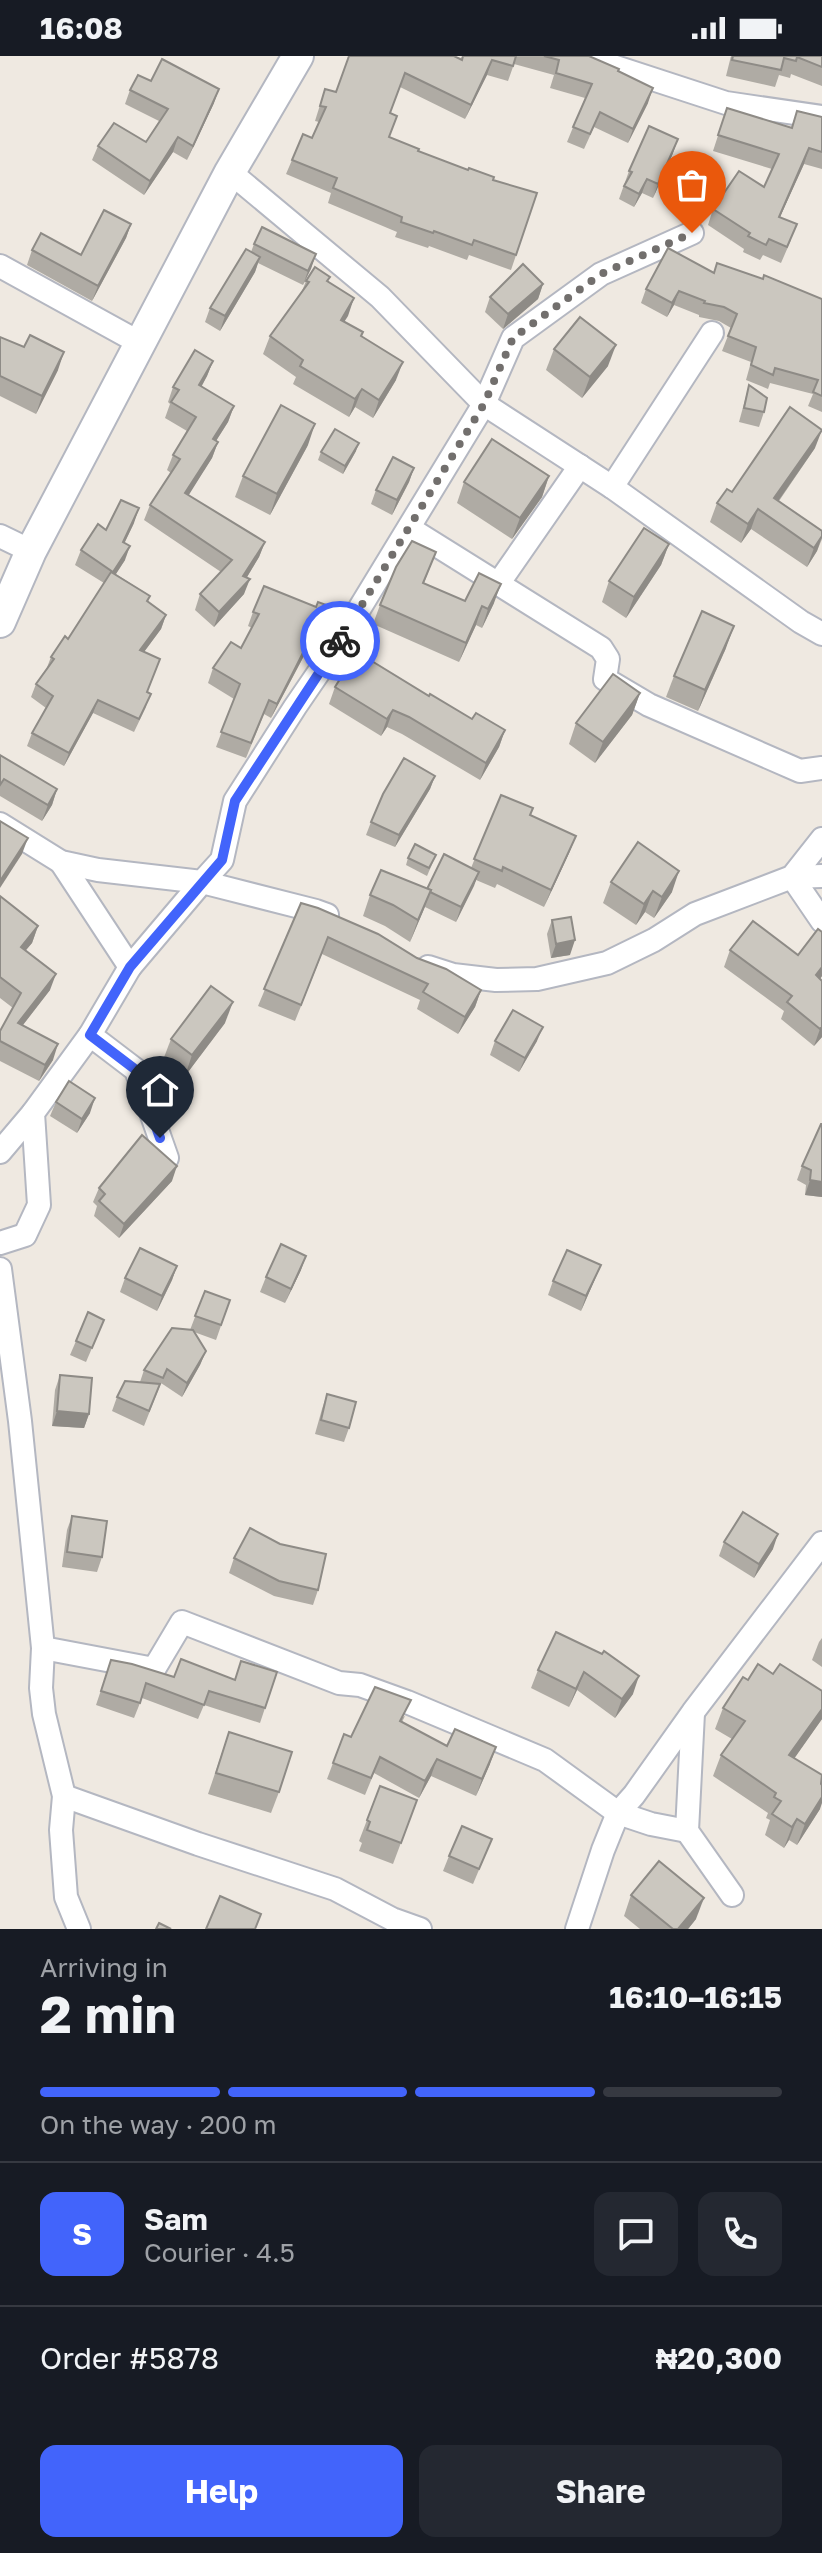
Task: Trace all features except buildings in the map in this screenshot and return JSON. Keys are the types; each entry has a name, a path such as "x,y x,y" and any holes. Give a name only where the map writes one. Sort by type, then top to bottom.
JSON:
{"main road":[{"path":"0,622 31,551 230,172 298,56"}],"street":[{"path":"582,56 726,103 822,117"},
{"path":"230,172 380,297 484,404 612,487 822,634"},
{"path":"0,1152 90,1035 130,967 222,860 235,801 336,647 484,404 513,338 601,274 692,233"},
{"path":"0,266 140,343"},
{"path":"612,487 712,333"},
{"path":"498,584 580,466"},
{"path":"409,528 601,648 608,659 605,679 649,705 800,771 822,768"},
{"path":"0,536 31,551"},
{"path":"0,824 61,862 98,870 202,882 316,911 341,922"},
{"path":"792,877 822,840"},
{"path":"61,862 130,967"},
{"path":"404,955 453,975 496,980 537,979 607,963 654,940 695,914 792,877 822,876"},
{"path":"792,877 822,921"},
{"path":"90,1035 136,1070 167,1158"},
{"path":"0,1243 25,1235 39,1205 33,1113"},
{"path":"0,1269 20,1421 43,1648 41,1688 44,1714 64,1796 61,1830 66,1897 79,1929"},
{"path":"577,1929 618,1813 822,1543"},
{"path":"43,1648 154,1669 182,1622 339,1683 360,1685 407,1702 545,1760 618,1813 687,1831"},
{"path":"693,1712 687,1831 732,1895"},
{"path":"64,1796 335,1889 392,1919 420,1929"}],"way so far":[{"path":"340,641 484,404 513,338 601,274 692,233"}],"route":[{"path":"160,1138 136,1070 90,1035 130,967 222,860 235,801 340,641"}]}
